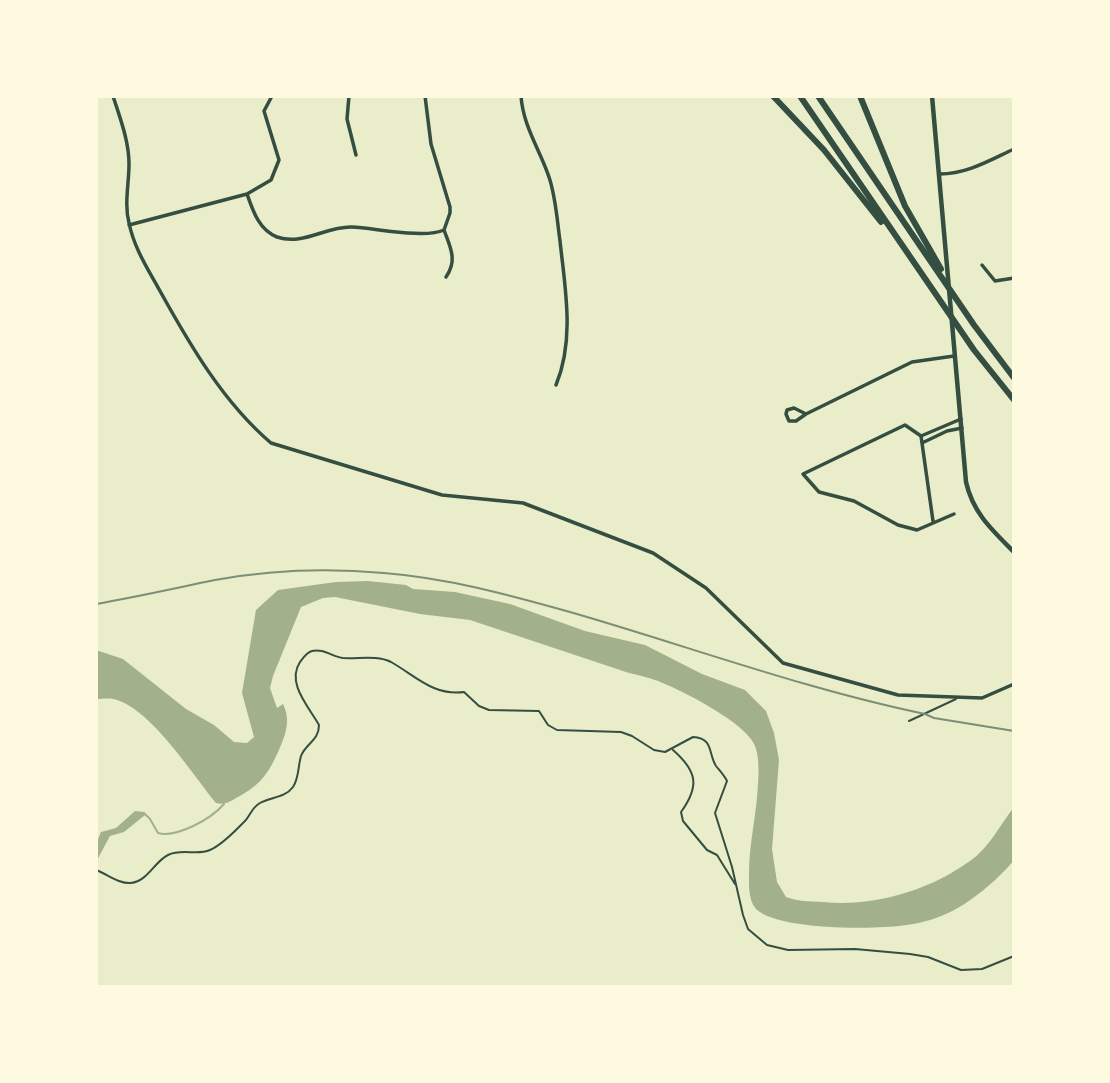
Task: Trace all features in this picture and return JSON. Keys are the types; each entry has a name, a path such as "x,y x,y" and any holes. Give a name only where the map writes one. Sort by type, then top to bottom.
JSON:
{"highway":[{"path":"772,96 824,150 863,201 896,238"},
{"path":"800,96 974,350 1014,400"},
{"path":"818,96 974,325 1014,378"},
{"path":"860,96 909,213 955,295"}],"street":[{"path":"113,96 129,160 126,211 138,250 183,332 228,398 251,426 271,443 442,495 523,503 653,553 682,571 729,608 783,663 898,695 982,698 1014,684"},
{"path":"129,225 247,194 271,180 278,166 278,152 264,111 272,96"},
{"path":"349,96 347,119 356,155"},
{"path":"425,96 431,144 450,206 444,230 454,256 446,277"},
{"path":"521,96 524,116 549,176 554,196 569,314 562,370 556,385"},
{"path":"932,96 966,482 970,497 984,523 1014,552"},
{"path":"940,174 956,174 1014,149"},
{"path":"247,194 258,220 264,228 280,238 299,240 342,227 430,234 444,230"},
{"path":"982,265 995,281 1014,278"},
{"path":"806,414 789,408 786,414 789,421 793,422 912,362 956,353"},
{"path":"921,436 962,419"},
{"path":"933,522 921,436 905,425 803,474 819,492 854,501 898,525 917,530 954,514"},
{"path":"922,443 947,431 963,428"}],"lane":[{"path":"909,721 959,697"}],"path":[{"path":"96,870 120,882 134,883 143,879 159,860 167,855 175,852 207,852 217,847 243,824 260,803 286,794 293,788 302,754 314,741 319,730 319,725 299,690 296,670 303,657 311,651 342,658 389,661 424,685 445,693 464,692 479,706 489,710 538,711 553,729 621,732 654,750 665,752 693,737 699,737 710,747 717,767 727,781 715,813 748,929 767,944 778,948 855,949 910,954 928,957 961,970 982,969 1014,956"},
{"path":"672,749 689,766 694,780 693,795 681,812 683,821 706,850 720,859 735,884"}],"shaded area":[{"path":"368,581 406,585 413,589 455,592 510,604 585,631 645,645 702,674 745,690 766,711 774,733 779,760 772,849 777,882 786,897 809,901 862,902 900,895 936,881 977,856 1014,807 1014,860 993,882 965,904 940,917 917,923 878,927 831,927 807,925 768,916 756,909 750,892 749,862 759,770 755,746 739,727 711,707 666,684 470,620 420,614 335,597 323,598 301,607 270,688 277,708 283,704 286,714 287,724 283,740 269,770 259,782 245,793 224,803 216,803 169,743 141,714 127,704 113,699 96,699 96,650 123,659 186,709 214,725 234,742 247,743 254,737 242,693 256,610 278,590 336,582"},
{"path":"135,811 144,812 145,815 124,832 110,836 96,862 96,844 101,832 116,828"}],"waterway":[{"path":"144,813 158,833 166,834 193,826 211,816 224,804"}],"railway":[{"path":"96,604 257,574 363,571 408,575 524,599 791,680 934,718 1014,731"}]}
